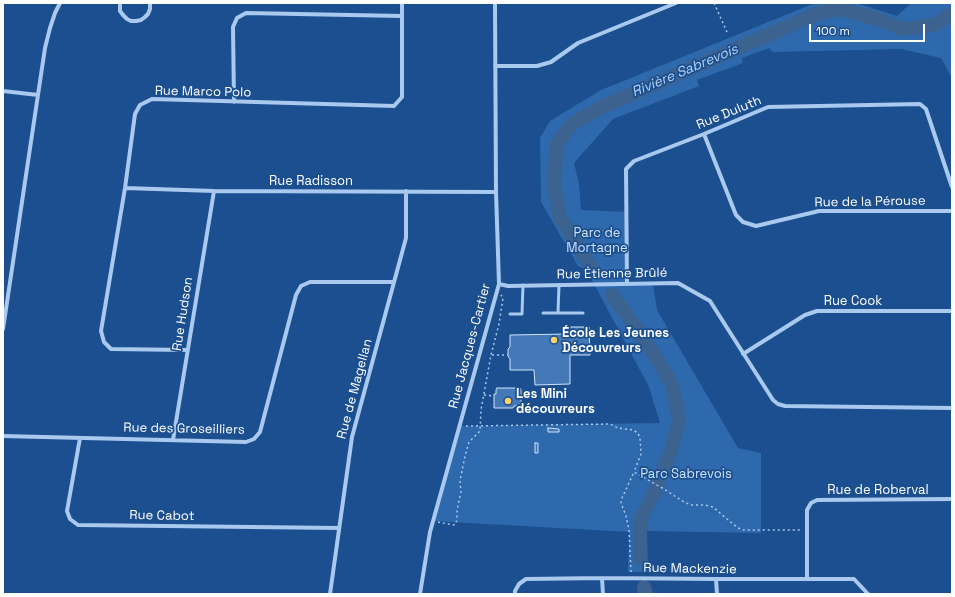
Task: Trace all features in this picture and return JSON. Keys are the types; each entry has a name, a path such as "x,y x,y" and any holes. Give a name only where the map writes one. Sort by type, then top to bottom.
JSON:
{"street":[{"path":"3,329 45,48 55,13 60,3"},
{"path":"120,3 120,11 131,21 141,20 145,17 148,14 150,3"},
{"name":"Rue Marco Polo","path":"188,350 111,349 104,342 101,331 125,188 135,114 140,105 152,100 394,106 402,97 402,3"},
{"name":"Rue Jacques-Cartier","path":"420,594 430,532 499,284 496,192 494,3"},
{"path":"495,66 537,66 551,62 578,43 676,3"},
{"path":"234,102 233,27 237,18 246,13 402,16"},
{"path":"3,91 38,96"},
{"name":"Rue Duluth","path":"627,284 626,169 634,161 768,107 920,104 926,109 952,188"},
{"name":"Rue de la Pérouse","path":"704,134 736,215 743,222 756,226 819,211 952,211"},
{"name":"Rue Radisson","path":"125,188 214,191 496,192"},
{"name":"Rue Hudson","path":"173,440 214,191"},
{"name":"Rue de Magellan","path":"330,594 352,437 406,238 406,191"},
{"name":"Rue des Groseilliers","path":"3,436 246,442 254,439 260,432 296,294 301,286 310,282 394,282"},
{"name":"Rue Étienne Brûlé","path":"499,284 508,286 523,286 678,283 710,301 773,400 778,404 785,406 952,408"},
{"name":"Rue Cook","path":"743,354 805,315 817,311 952,311"},
{"name":"Rue Cabot","path":"80,438 67,511 70,519 78,526 339,528"},
{"name":"Rue de Roberval","path":"807,579 807,510 811,503 817,500 952,499"},
{"name":"Rue Mackenzie","path":"515,594 519,584 526,578 632,578 854,579 868,594"},
{"path":"602,578 603,594"},
{"path":"716,579 717,594"}],"lane":[{"path":"558,313 559,285"},
{"path":"510,314 522,314 523,286"},
{"path":"543,313 583,314"}],"path":[{"path":"714,3 727,32"},
{"path":"433,521 453,525 456,524 461,492 460,481 465,456 470,442 480,430 480,410 504,298 496,294"},
{"path":"491,355 508,355"},
{"path":"483,395 494,396"},
{"path":"459,426 610,424 618,428 633,430 638,433 640,438 641,454 621,503 629,530 632,578"},
{"path":"634,472 664,488 684,502 691,505 705,505 713,507 738,528 743,530 806,530"}],"green space":[{"name":"Parc Sabrevois","path":"815,3 856,3 897,16 911,3 952,3 952,78 941,58 901,49 773,52 769,48 742,58 743,63 697,80 699,86 613,119 574,163 579,184 581,210 627,212 627,283 653,284 657,310 738,448 761,453 761,533 647,531 648,572 628,572 629,532 433,521 459,426 660,423 649,387 587,270 578,266 541,202 540,138 550,121 601,90"}],"building":[{"path":"567,327 589,327 590,355 570,355 570,384 535,385 534,370 510,370 508,349 510,347 510,335 567,334"},
{"name":"Les Mini découvreurs","path":"497,388 520,388 521,406 514,406 513,408 494,408 494,394 496,394"},
{"path":"548,428 559,429 559,432 548,432"},
{"path":"535,443 538,443 538,453 535,453"}],"waterway":[{"name":"Rivière Sabrevois","path":"593,270 560,217 554,184 557,144 572,124 602,107 819,13 842,9 877,19 903,29 934,25 952,14"},
{"name":"Rivière Sabrevois","path":"612,295 645,340 672,384 679,421 671,451 658,482"},
{"name":"Rivière Sabrevois","path":"640,558 640,521 655,490"},
{"name":"Rivière Sabrevois","path":"644,587 646,594"}],"place":[{"name":"École Les Jeunes Découvreurs","path":"554,340"},
{"name":"Les Mini découvreurs","path":"508,401"}],"park label":[{"name":"Parc de Mortagne","path":"597,240"}]}
